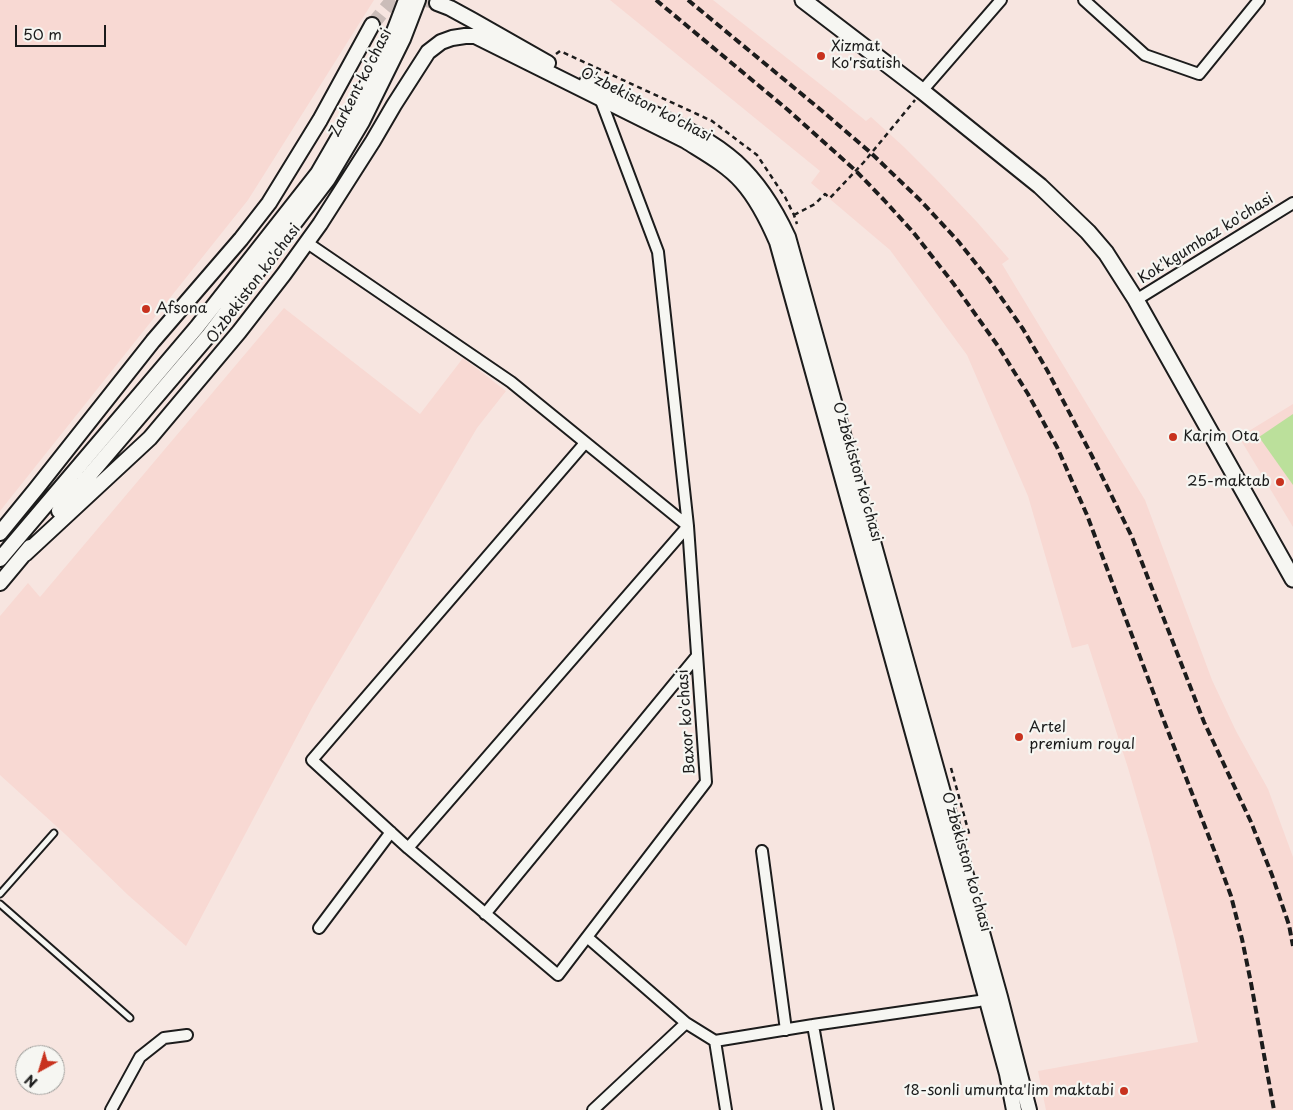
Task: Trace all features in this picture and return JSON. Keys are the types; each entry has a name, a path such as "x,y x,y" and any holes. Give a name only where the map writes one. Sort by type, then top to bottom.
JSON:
{"main road":[{"name":"Zarkent ko'chasi","path":"323,176 393,34 406,0"},
{"name":"Zarkent ko'chasi","path":"323,176 362,122 403,39 418,0"},
{"path":"803,0 1040,186 1068,211 1106,253 1136,300 1293,579"},
{"name":"O'zbekiston ko'chasi","path":"437,3 450,8 550,64 689,130 705,140 735,162 748,175 761,190 780,221 788,238 1002,1006 1029,1110"},
{"path":"0,533 153,341 241,239 269,203 320,120 372,25"},
{"name":"O'zbekiston ko'chasi","path":"25,554 150,438 239,332 320,224 374,141 394,105 428,52 441,42 456,37 475,36 686,142 716,160 742,181 763,211 776,242 986,997 1007,1074 1014,1110"},
{"name":"O'zbekiston ko'chasi","path":"0,559 323,176"},
{"name":"O'zbekiston ko'chasi","path":"0,583 209,335 323,176"},
{"path":"36,489 40,512"}],"street":[{"path":"922,92 1001,0"},
{"path":"1084,0 1145,56 1199,74 1259,0"},
{"name":"Baxor ko'chasi","path":"485,914 558,975 706,782 688,526 658,252 600,98"},
{"name":"Kok'kgumbaz ko'chasi","path":"1136,300 1293,203"},
{"path":"306,242 511,382 688,526 408,848"},
{"path":"586,443 312,760 408,848 485,914 697,656"},
{"path":"319,928 391,832"},
{"path":"762,851 786,1030"},
{"path":"587,937 686,1023 715,1041 979,1001 986,997"},
{"path":"593,1110 686,1023"},
{"path":"813,1025 828,1110"},
{"path":"111,1110 140,1057 164,1038 186,1035"},
{"path":"715,1041 726,1110"}],"lane":[{"path":"0,894 54,833"},
{"path":"0,904 130,1018"}],"path":[{"path":"794,216 815,204 825,194 830,198 864,162 922,92"}],"shaded area":[{"path":"0,0 374,0 248,200 0,511"},
{"path":"610,0 713,0 866,121 871,117 935,178 1009,259 1002,264 1145,500 1212,680 1236,731 1268,789 1293,857 1293,1110 1046,1110 1038,1071 1198,1042 1175,940 1149,840 1088,644 1072,648 1028,496 967,355 890,250 811,183 820,171"},
{"path":"284,308 420,414 463,358 506,391 477,428 313,706 186,946 128,895 0,775 0,616 28,583 40,597"},
{"name":"25-maktab","path":"1293,404 1293,527 1239,437"}],"green space":[{"path":"1293,414 1293,485 1259,437"}],"tunnel":[{"path":"372,25 390,3 395,0"},
{"path":"426,0 437,3"}],"railway":[{"path":"656,0 788,110 856,171 884,200 913,232 953,283 998,346 1028,394 1057,447 1087,515 1231,896 1251,983 1274,1110"},
{"path":"688,0 871,153 920,200 958,241 989,280 1023,329 1047,370 1132,537 1204,722 1251,822 1272,875 1289,925 1293,946"}],"place":[{"name":"Xizmat Ko'rsatish","path":"821,56"},
{"name":"Afsona","path":"146,309"},
{"name":"Karim Ota","path":"1173,437"},
{"name":"25-maktab","path":"1280,482"},
{"name":"Artel premium royal","path":"1019,737"},
{"name":"18-sonli umumta'lim maktabi","path":"1124,1091"}]}
